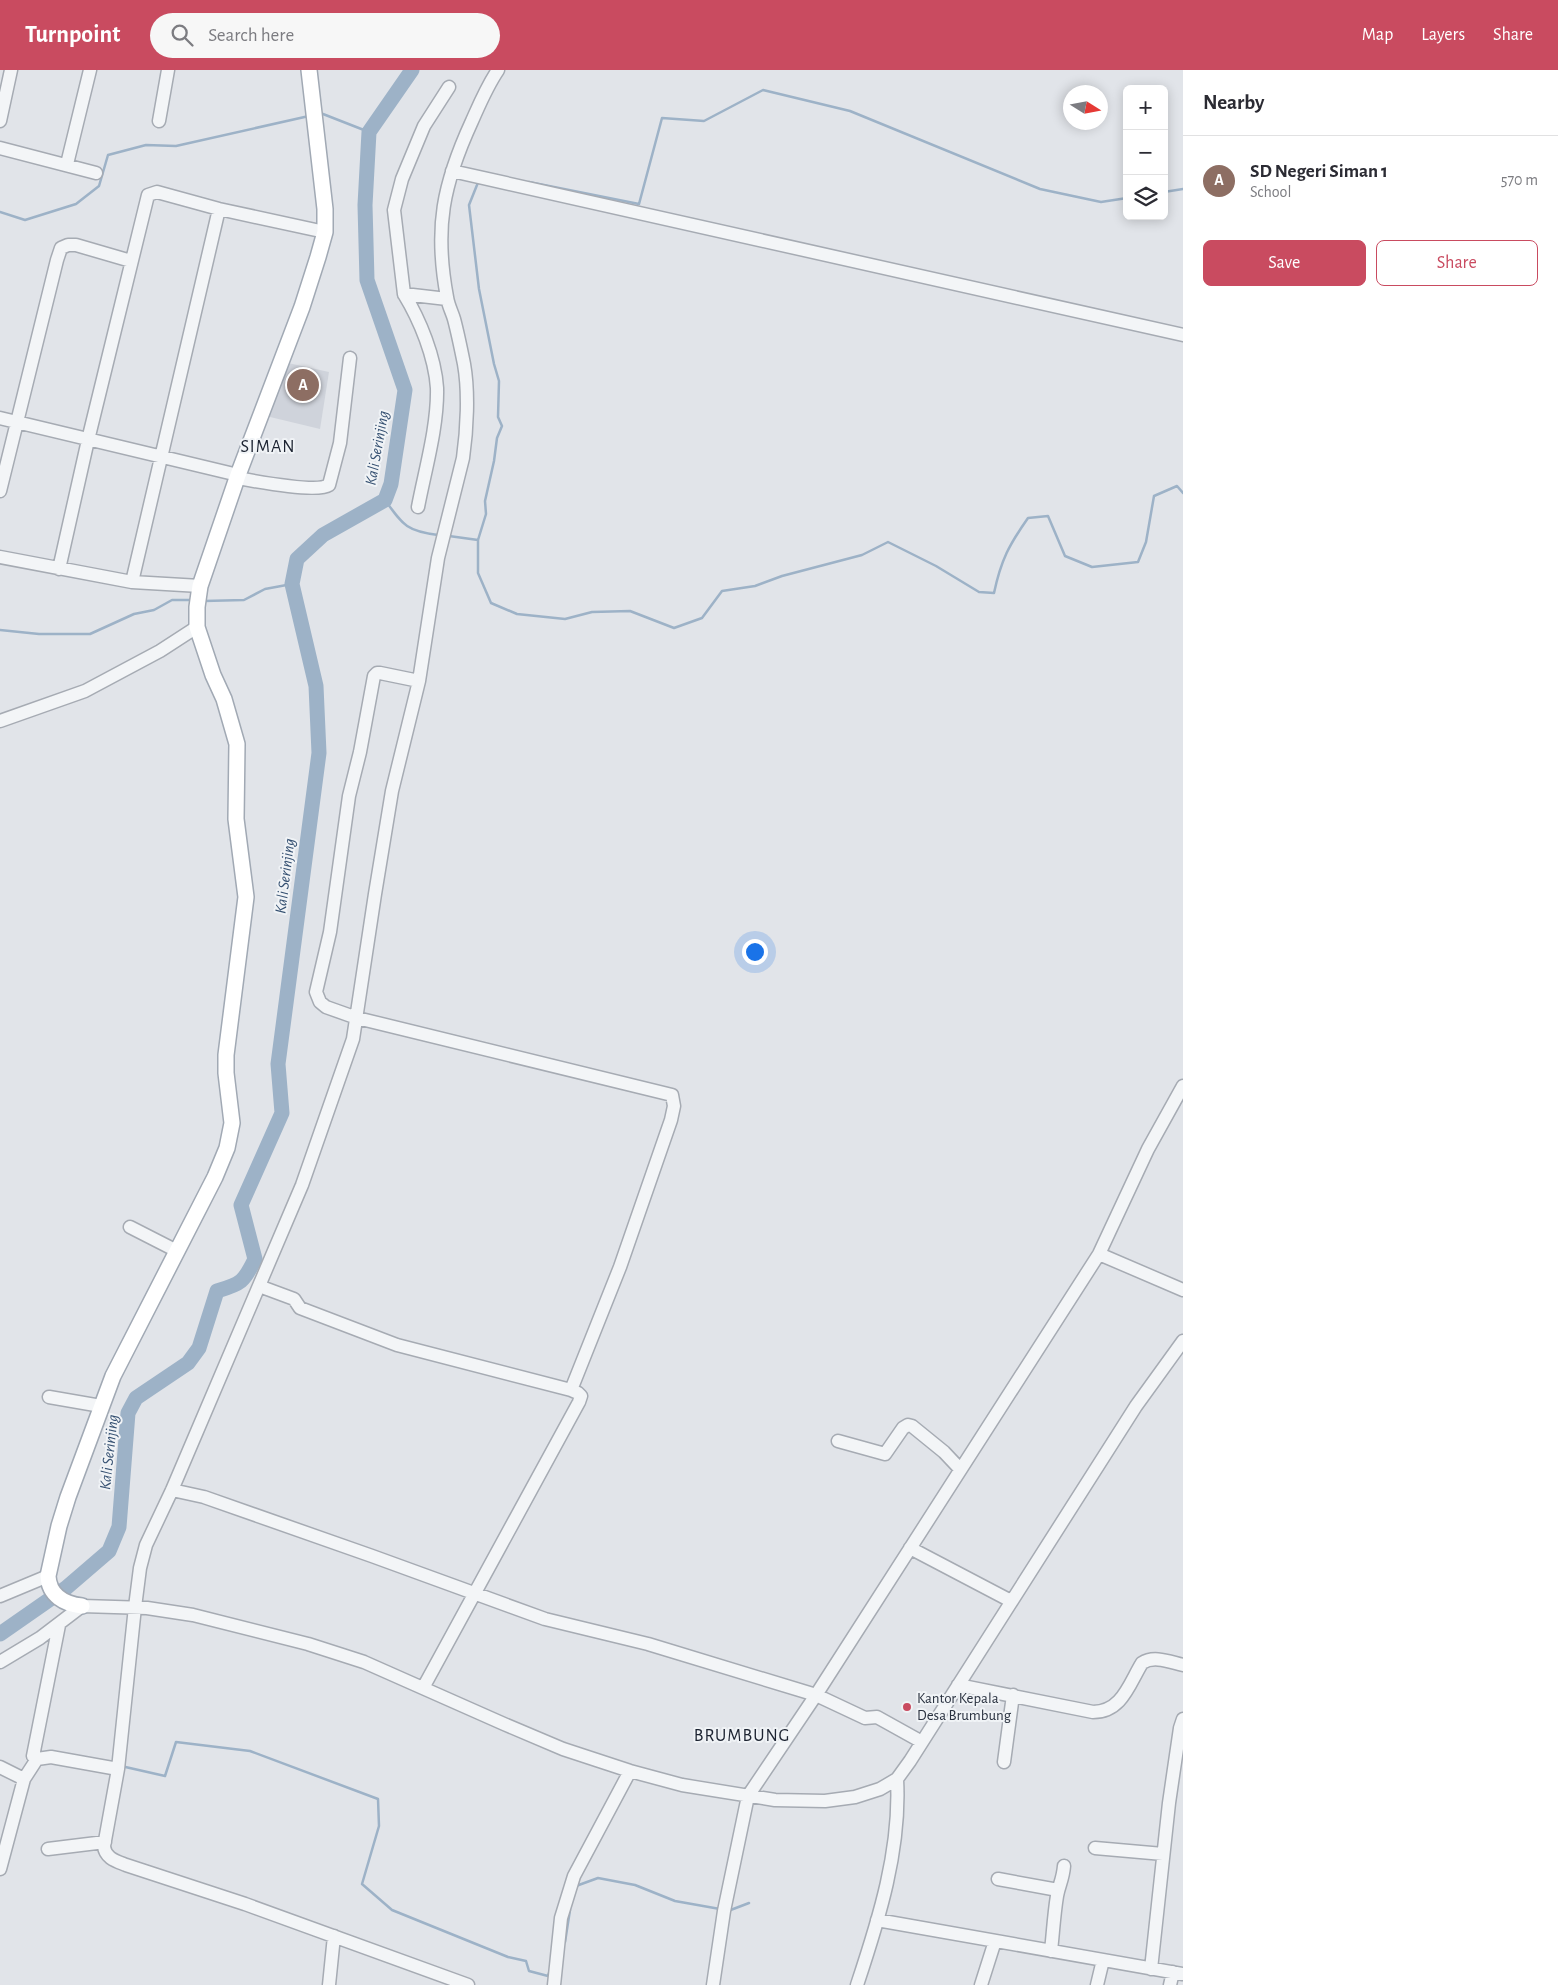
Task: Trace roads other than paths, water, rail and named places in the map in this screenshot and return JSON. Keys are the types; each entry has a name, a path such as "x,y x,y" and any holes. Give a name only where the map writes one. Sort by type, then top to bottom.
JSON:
{"main road":[{"path":"82,1606 72,1604 53,1588 59,1526 113,1376 214,1177 230,1134 232,1123 226,1073 226,1056 246,897 236,819 237,744 224,699 213,675 197,627 198,595 237,477 302,307 325,232 325,209 314,127 309,70"}],"street":[{"path":"0,121 11,70"},
{"path":"68,164 90,70"},
{"path":"159,121 168,70"},
{"path":"468,1985 112,1859 104,1850 119,1766 135,1607 140,1568 146,1544 172,1490 302,1185 354,1039 392,791 419,681 438,558 463,458 467,419 464,367 447,298 441,246 444,197 460,147 490,82 498,70"},
{"path":"418,506 433,424 437,389 432,358 414,309 404,294 394,210 402,179 424,126 449,87"},
{"path":"0,148 96,172"},
{"path":"452,170 1183,336"},
{"path":"59,569 145,203 150,193 157,192 219,209 325,232"},
{"path":"132,582 219,209"},
{"path":"0,491 61,248 68,245 76,246 131,261"},
{"path":"404,294 447,298"},
{"path":"0,418 237,477 322,488 329,485 340,443 350,358"},
{"path":"0,557 198,595"},
{"path":"0,722 85,691 160,652 197,627"},
{"path":"419,681 380,673 376,673 374,676 360,752 349,796 330,932 316,992 320,1002 326,1007 357,1018 672,1095 674,1106 671,1120 620,1267 570,1390"},
{"path":"713,1985 725,1910 748,1796 816,1694 1099,1254 1148,1149 1183,1086"},
{"path":"130,1227 177,1251"},
{"path":"1099,1254 1183,1290"},
{"path":"259,1286 294,1299 300,1308 397,1346 570,1390 581,1396 580,1402 423,1688"},
{"path":"0,1662 59,1625 82,1606 135,1607 193,1615 308,1644 364,1662 563,1749 630,1771 682,1785 782,1800 824,1801 855,1797 880,1789 897,1779 1136,1406 1183,1341"},
{"path":"49,1397 102,1406"},
{"path":"838,1441 885,1454 903,1428 908,1425 912,1426 944,1452 960,1469"},
{"path":"172,1490 204,1497 474,1592 544,1619 648,1644 816,1694 865,1718 877,1717 922,1742"},
{"path":"910,1548 1011,1601"},
{"path":"0,1596 53,1588"},
{"path":"36,1758 33,1756 59,1625"},
{"path":"958,1685 1101,1712 1114,1708 1142,1663 1146,1660 1154,1659 1183,1665"},
{"path":"1004,1762 1013,1695"},
{"path":"1151,1969 1169,1803 1183,1719"},
{"path":"36,1758 51,1757 119,1766"},
{"path":"0,1870 23,1778 36,1758"},
{"path":"0,1767 23,1778"},
{"path":"554,1985 561,1918 574,1876 630,1771"},
{"path":"857,1985 877,1920 888,1871 897,1821 897,1779"},
{"path":"48,1849 105,1842"},
{"path":"1094,1848 1164,1854"},
{"path":"1052,1951 1058,1890 1063,1879 1064,1866"},
{"path":"998,1879 1058,1890"},
{"path":"877,1920 1178,1973 1170,1985"},
{"path":"329,1985 334,1936"},
{"path":"981,1985 995,1941"},
{"path":"1097,1985 1103,1960"}],"waterway":[{"name":"Kali Serinjing","path":"0,1634 66,1588 109,1551 119,1527 128,1413 136,1398 188,1363 199,1348 217,1291 241,1281 248,1273 255,1259 241,1205 282,1113 278,1064 319,753 316,686 292,584 297,559 323,535 385,500 391,484 405,390 367,280 365,205 369,132 412,70"},
{"path":"529,182 639,204 662,118 704,121 763,90 850,111 1040,189 1101,202 1123,199"},
{"path":"319,114 369,132"},
{"path":"0,212 25,220 76,204 99,186 108,155 146,145 176,146 309,116"},
{"path":"478,540 486,514 485,501 497,438 502,426 498,417 499,381 479,289 469,205 479,180"},
{"path":"1168,191 1183,189"},
{"path":"449,536 478,540 478,573 491,603 517,614 565,619 592,612 630,611 674,628 702,618 722,591 755,586 782,576 862,555 888,542 936,566 979,592 994,593 1006,553 1028,518 1048,516 1065,556 1092,567 1138,562 1146,542 1154,496 1177,486 1183,493"},
{"path":"385,500 401,521 412,529 438,535"},
{"path":"204,601 244,600 265,589 292,584"},
{"path":"0,630 39,634 90,634 134,614 154,610 172,600 193,600"},
{"path":"121,1766 165,1776 176,1742 250,1751 378,1799 379,1826 362,1884 392,1910 508,1957 526,1961 529,1971 548,1976 549,1973"},
{"path":"576,1886 598,1878 635,1885 675,1901 720,1909"},
{"path":"728,1911 749,1903"},
{"path":"565,1942 570,1910"}],"place":[{"name":"SD Negeri Siman 1","path":"303,385"},
{"name":"Kantor Kepala Desa Brumbung","path":"907,1707"}],"district":[{"name":"SIMAN","path":"268,447"},
{"name":"BRUMBUNG","path":"742,1736"}]}
